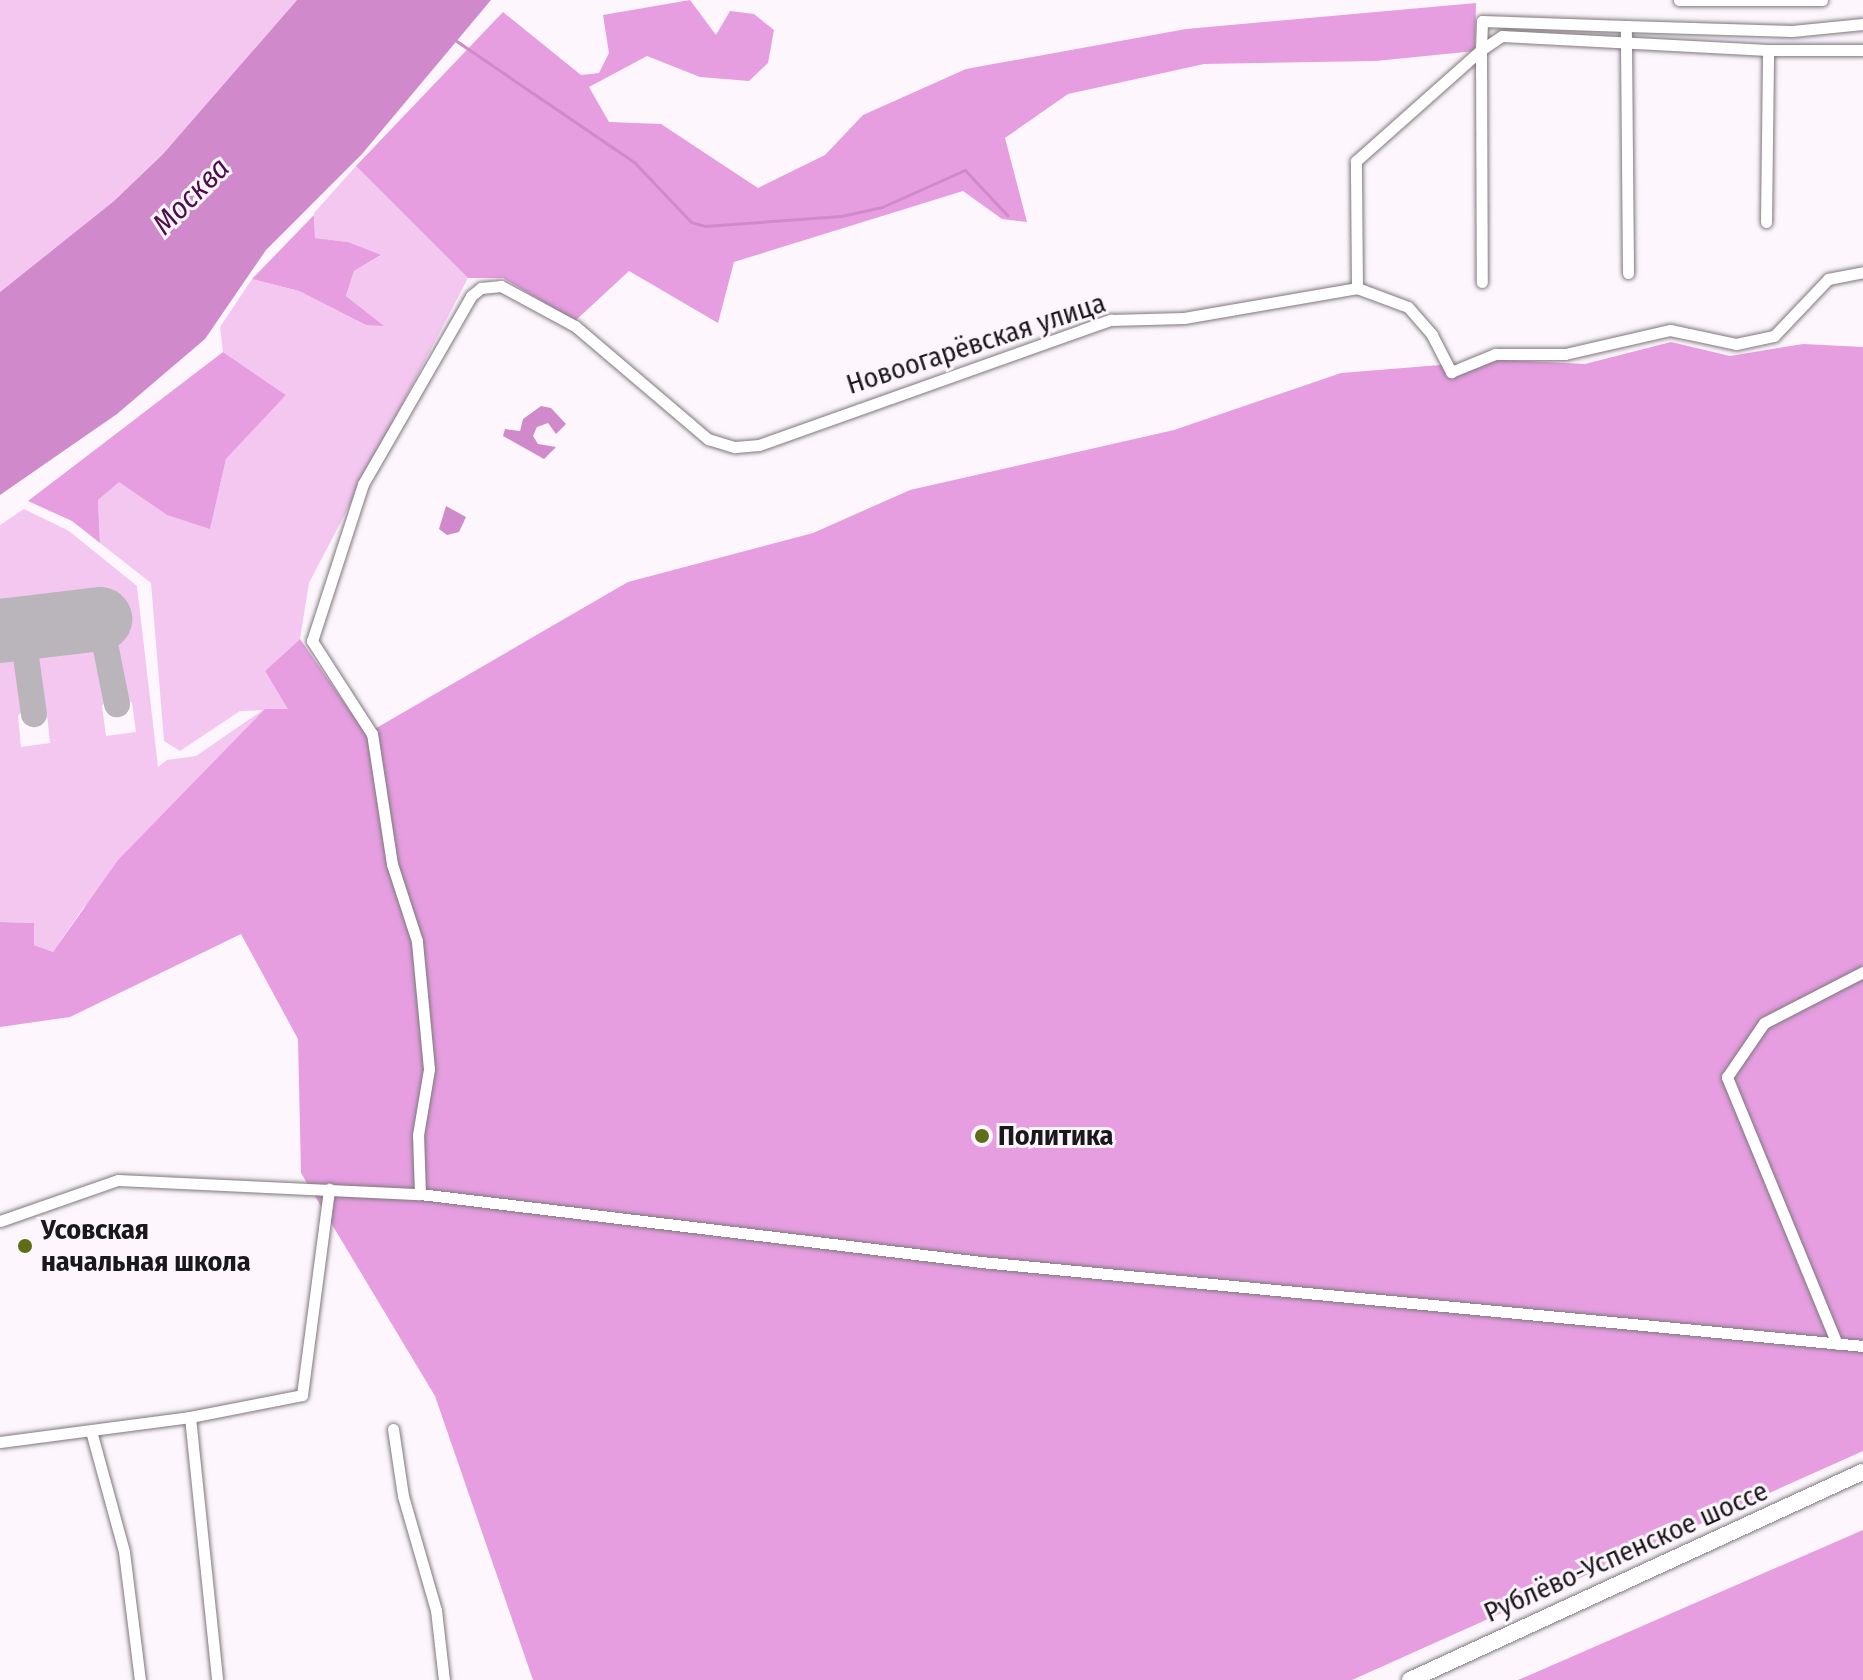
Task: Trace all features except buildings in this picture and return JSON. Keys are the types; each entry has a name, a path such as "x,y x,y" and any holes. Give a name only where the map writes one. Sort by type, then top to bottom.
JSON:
{"main road":[{"name":"Рублёво-Успенское шоссе","path":"1428,1676 1863,1472"}],"street":[{"path":"1679,0 1822,0"},
{"path":"1482,282 1482,21 1792,31 1863,24"},
{"path":"1626,26 1628,273"},
{"path":"1863,50 1768,50 1502,36 1481,50 1356,161 1357,288 1408,307 1432,335 1451,372 1495,354 1565,354 1670,330 1736,344 1774,336 1828,279 1863,272"},
{"path":"1766,222 1768,50"},
{"name":"Новоогарёвская улица","path":"420,1194 418,1135 429,1069 417,941 392,864 372,734 312,641 363,484 471,296 481,288 501,286 575,326 708,439 735,447 759,445 1111,320 1184,318 1357,288"},
{"path":"1837,1344 1727,1077 1764,1023 1863,972"},
{"path":"0,1221 118,1180 420,1194 981,1262 1863,1346"},
{"path":"0,1442 190,1417 295,1397 306,1388 329,1189"},
{"path":"190,1417 217,1680"},
{"path":"393,1429 403,1496 436,1610 444,1680"},
{"path":"91,1431 124,1552 140,1680"}],"shaded area":[{"path":"0,0 297,0 163,154 114,201 0,292"},
{"path":"690,0 716,35 730,11 754,14 774,30 768,63 749,81 700,77 647,56 589,87 609,122 661,124 758,188 825,155 863,115 966,69 1186,29 1476,3 1475,51 1376,61 1204,64 1068,94 1005,138 1027,222 1002,219 963,191 734,262 718,323 629,271 575,321 503,278 468,278 356,166 503,12 581,75 599,73 609,53 603,15"},
{"path":"356,166 468,278 309,583 300,639 265,671 289,709 83,908 53,952 34,945 34,923 0,922 0,655 20,662 25,707 18,716 21,747 50,743 47,714 37,705 32,663 43,650 85,645 100,654 109,696 102,706 106,736 136,732 132,703 122,694 105,596 0,608 0,525 24,509 69,531 137,586 158,767 167,760 196,756 263,710 240,711 180,751 164,741 151,583 100,543 98,500 119,481 167,515 210,528 226,459 286,395 223,352 220,327 252,279 299,291 366,325 382,325 346,296 354,271 380,256 348,242 315,238 314,213"},
{"path":"314,215 315,238 348,242 381,255 354,271 346,296 384,326 366,325 299,291 252,279"},
{"path":"1671,342 1730,356 1803,344 1863,347 1863,1451 1352,1680 533,1680 435,1396 301,1173 298,1039 241,934 70,1017 0,1027 0,922 34,923 34,945 53,952 118,860 265,709 288,709 265,671 300,639 366,734 628,582 813,533 910,490 1174,430 1341,373 1502,360 1585,364"},
{"path":"223,352 286,395 226,459 210,529 167,515 119,482 98,500 100,543 72,521 28,501"},
{"path":"1863,1530 1863,1680 1518,1680"}],"water":[{"name":"Москва","path":"297,0 491,0 362,154 266,250 205,339 117,414 0,495 0,292 114,201 163,154"},
{"path":"541,406 551,408 566,424 556,434 548,423 537,427 533,436 538,444 556,447 544,459 503,436 505,429 520,431 523,419"},
{"path":"446,506 466,517 459,532 447,535 439,529"}],"waterway":[{"path":"455,40 635,163 691,222 705,226 841,216 882,207 965,170 1007,215"}],"taxiway":[{"path":"100,619 117,704"},
{"path":"22,628 34,714"}],"runway":[{"path":"0,631 100,619"}],"place":[{"name":"Политика","path":"982,1136"},
{"name":"Усовская начальная школа","path":"25,1246"}]}
